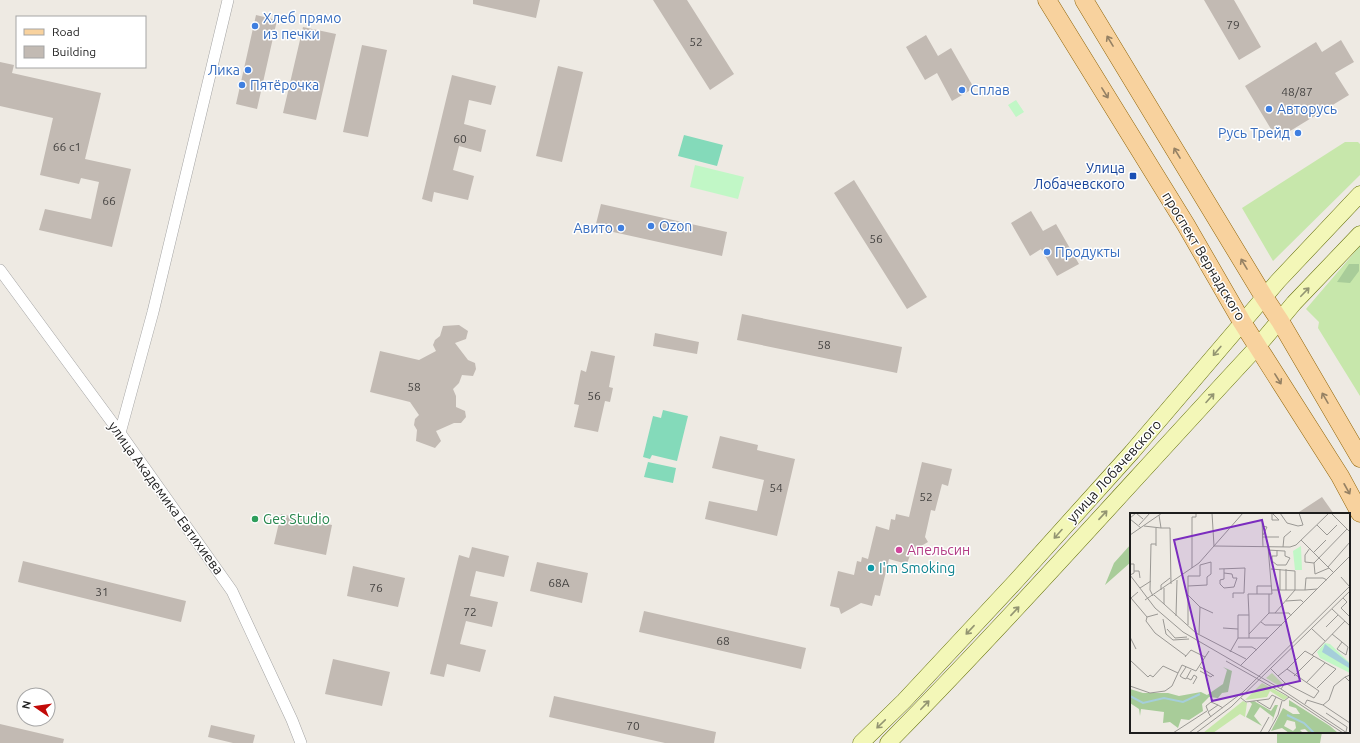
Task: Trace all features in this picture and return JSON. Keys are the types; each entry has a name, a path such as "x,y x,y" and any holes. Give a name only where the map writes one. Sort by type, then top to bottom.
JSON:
{"main road":[{"name":"проспект Вернадского","path":"1047,0 1186,225 1242,322 1340,476 1360,513"},
{"path":"1084,0 1264,298 1280,321 1360,458"},
{"name":"улица Лобачевского","path":"861,743 904,701 1097,491 1242,322 1360,194"},
{"name":"улица Лобачевского","path":"888,743 1011,615 1258,346 1294,303 1360,234"}],"street":[{"path":"120,433 153,312 228,0"},
{"name":"улица Академика Евтихиева","path":"0,270 120,433 232,591 292,720 301,743"}],"green space":[{"path":"1016,100 1024,112 1016,117 1008,105"},
{"path":"684,135 723,145 717,166 678,156"},
{"path":"1345,142 1358,142 1360,144 1360,175 1273,261 1242,208"},
{"path":"695,165 744,177 738,199 690,187"},
{"path":"1360,246 1360,396 1318,328 1319,322 1306,309"},
{"path":"1349,264 1359,264 1359,271 1350,283 1337,282"},
{"path":"663,410 688,416 677,461 652,455 650,459 643,457 653,416 661,418"},
{"path":"648,462 676,468 673,483 644,477"},
{"path":"1130,545 1130,563 1105,585 1114,563"},
{"path":"1277,733 1322,733 1320,743 1277,743"}],"building":[{"path":"473,0 540,0 536,18 473,4"},
{"path":"653,0 687,0 734,74 710,90"},
{"path":"1204,0 1234,0 1261,47 1239,60"},
{"path":"256,15 277,20 257,109 236,104"},
{"path":"303,27 336,34 316,120 283,113"},
{"path":"926,35 938,56 951,48 974,88 952,101 937,73 925,80 906,47"},
{"path":"1341,40 1354,62 1335,73 1349,95 1277,139 1245,86 1316,42 1322,52"},
{"path":"362,45 387,50 368,137 343,132"},
{"path":"0,62 14,65 12,73 101,93 85,159 131,169 112,247 39,230 45,209 91,219 99,182 81,178 79,184 40,175 53,118 0,106"},
{"path":"558,66 583,72 562,162 536,156"},
{"path":"452,75 496,86 491,105 469,100 464,124 486,130 481,152 459,146 453,170 474,176 468,200 434,192 432,202 422,199"},
{"path":"854,180 927,297 907,309 834,193"},
{"path":"601,204 727,232 722,256 595,228"},
{"path":"1031,211 1043,231 1056,224 1079,264 1057,276 1041,249 1030,256 1011,223"},
{"path":"742,314 902,347 897,373 737,340"},
{"path":"459,325 468,331 466,339 455,343 468,360 475,363 476,369 473,376 462,375 459,383 453,389 456,396 456,407 465,411 466,417 461,423 454,423 436,431 441,441 435,448 416,441 417,430 414,425 415,419 419,415 410,402 370,392 380,351 419,360 436,351 433,345 435,340 440,336 443,326"},
{"path":"655,333 699,342 697,354 653,346"},
{"path":"591,351 615,356 609,387 613,388 610,402 605,401 598,432 574,427 579,405 574,404 581,370 586,372"},
{"path":"720,436 758,445 757,450 795,459 777,536 705,519 709,501 757,511 764,480 712,468"},
{"name":"I'm Smoking","path":"922,462 952,469 948,486 942,484 935,511 931,510 925,537 928,542 911,552 907,564 889,559 880,596 875,595 872,606 861,603 841,614 839,608 830,606 838,571 854,575 857,561 861,562 862,557 868,559 876,526 889,530 891,519 895,520 896,514 909,517"},
{"path":"1322,497 1333,513 1298,513"},
{"path":"281,514 332,525 326,555 274,544"},
{"path":"472,547 509,556 504,577 476,571 470,596 498,602 492,627 466,621 460,644 486,650 480,672 447,664 444,677 430,674 459,555 469,558"},
{"path":"23,561 186,601 181,622 18,582"},
{"path":"537,562 588,573 582,603 530,591"},
{"path":"353,566 405,578 398,607 347,596"},
{"path":"644,611 806,648 801,669 639,632"},
{"path":"333,659 390,672 382,706 325,694"},
{"path":"554,696 716,732 714,743 665,743 549,717"},
{"path":"0,724 64,739 63,743 0,743"},
{"path":"211,725 255,735 253,743 233,743 208,737"}],"place":[{"name":"Хлеб прямо из печки","path":"255,26"},
{"name":"Лика","path":"248,70"},
{"name":"Пятёрочка","path":"242,85"},
{"name":"Сплав","path":"962,90"},
{"name":"Авторусь","path":"1269,109"},
{"name":"Русь Трейд","path":"1298,133"},
{"name":"Улица Лобачевского","path":"1133,176"},
{"name":"Ozon","path":"651,226"},
{"name":"Авито","path":"621,228"},
{"name":"Продукты","path":"1047,252"},
{"name":"Ges Studio","path":"255,519"},
{"name":"Апельсин","path":"899,550"},
{"name":"I'm Smoking","path":"871,568"}]}
